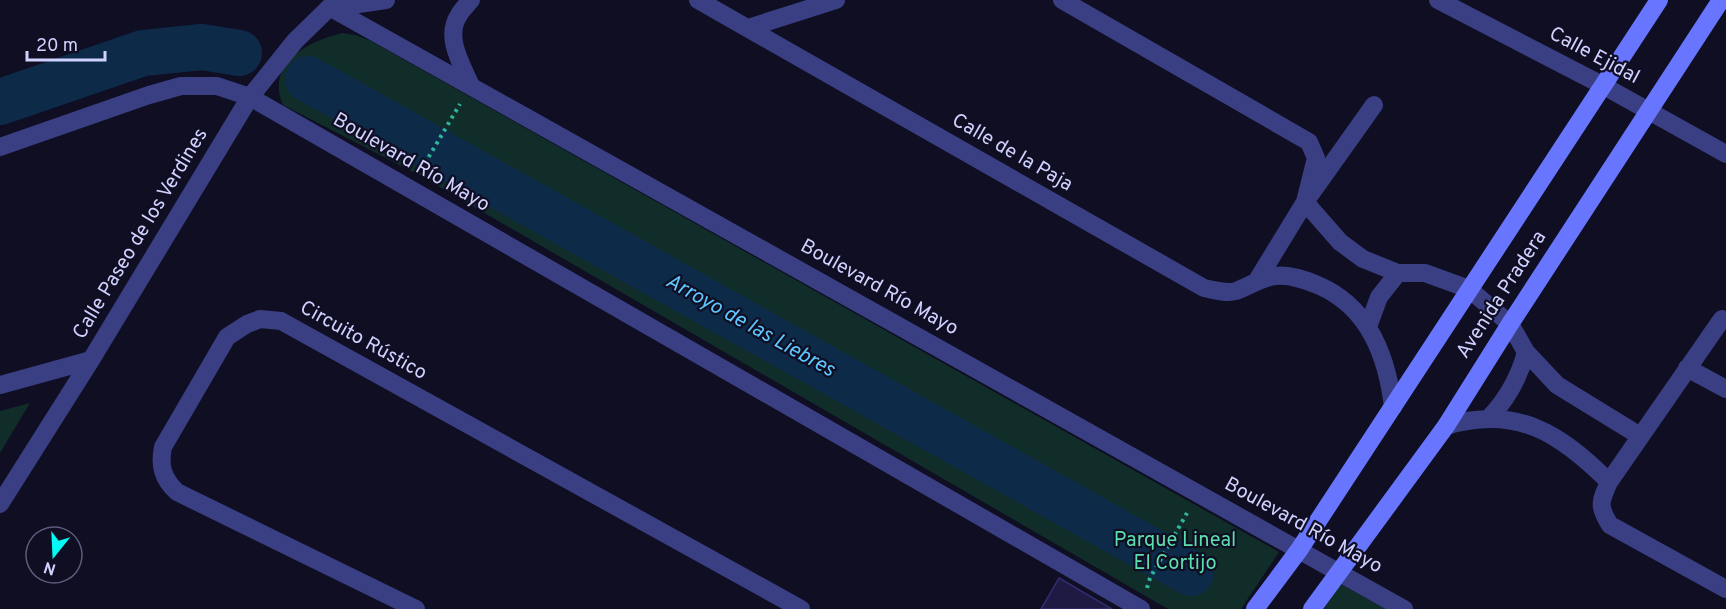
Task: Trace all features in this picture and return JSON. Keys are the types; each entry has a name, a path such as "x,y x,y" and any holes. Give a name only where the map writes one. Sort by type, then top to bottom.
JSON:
{"street":[{"path":"333,2 386,0"},
{"path":"471,0 457,16 453,36 471,86"},
{"name":"Calle de la Paja","path":"698,0 1204,288 1235,291 1258,279 1276,276 1295,277 1330,291 1348,305 1368,327 1381,352 1389,378 1393,406"},
{"path":"748,28 836,0"},
{"path":"1062,0 1309,142 1316,158 1305,202"},
{"name":"Calle Ejidal","path":"1438,0 1602,85 1726,154"},
{"name":"Avenida Pradera","path":"1255,609 1299,550 1659,0"},
{"name":"Avenida Pradera","path":"1312,609 1446,426 1721,0"},
{"name":"Calle Paseo de los Verdines","path":"0,504 91,360 250,97 296,41 333,2"},
{"name":"Boulevard Río Mayo","path":"333,2 471,86 1404,609"},
{"name":"Boulevard Río Mayo","path":"0,147 181,86 217,86 250,97 1141,609"},
{"path":"1258,279 1305,202 1374,105"},
{"path":"1305,202 1340,242 1356,255 1398,273 1425,273 1469,289 1510,324 1526,352 1557,385 1640,436"},
{"path":"1368,327 1378,297 1398,273"},
{"name":"Circuito Rústico","path":"416,609 177,492 171,486 162,473 163,447 227,337 260,319 281,321 801,609"},
{"path":"1722,319 1609,482 1601,500 1602,512 1610,525 1726,589"},
{"path":"1489,418 1513,387 1526,352"},
{"path":"0,385 91,360"},
{"path":"1688,368 1726,389"},
{"path":"1446,426 1467,419 1489,418 1508,419 1526,424 1549,433 1582,454 1609,482"}],"path":[{"path":"423,164 456,109"},
{"path":"1150,578 1183,518"}],"green space":[{"name":"Parque Lineal El Cortijo","path":"342,33 369,40 1279,552 1241,609 1168,609 419,175 283,105 279,90 280,78 285,66 304,48"},
{"path":"30,403 0,453 0,411"},
{"path":"1340,584 1386,609 1324,609"}],"building":[{"path":"1059,578 1112,609 1041,609"}],"waterway":[{"name":"Arroyo de las Liebres","path":"0,102 143,53 202,47 239,53"},
{"name":"Arroyo de las Liebres","path":"308,79 1191,573"}]}
